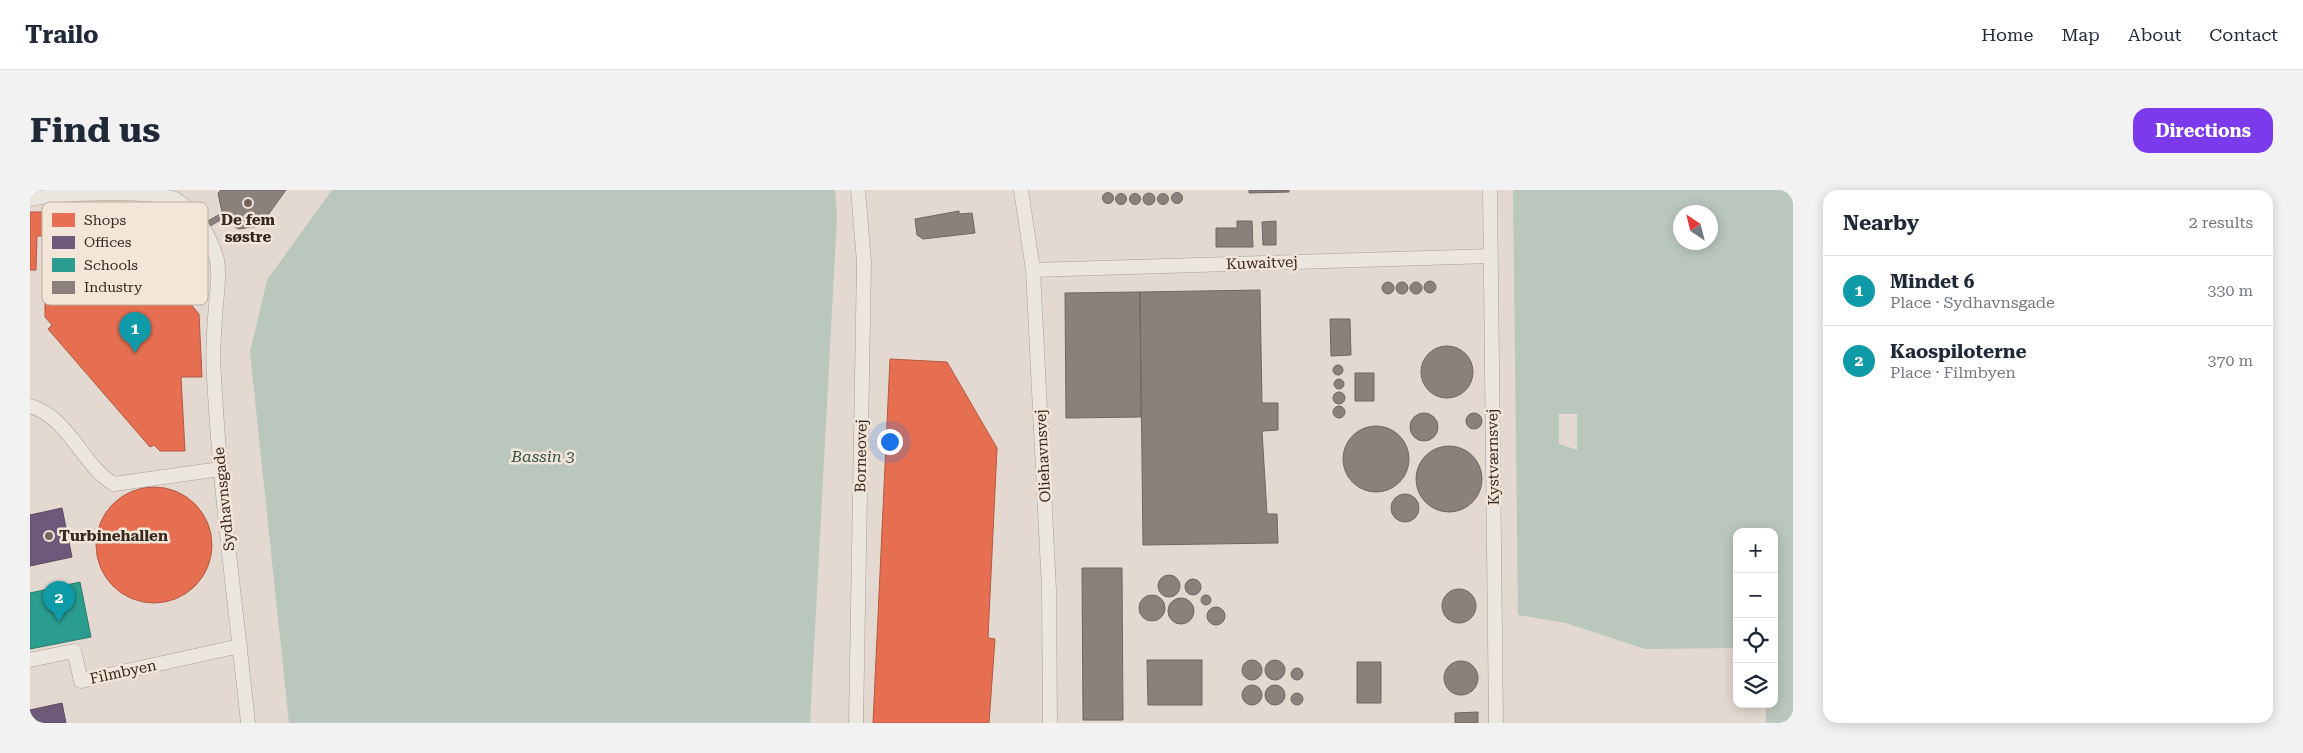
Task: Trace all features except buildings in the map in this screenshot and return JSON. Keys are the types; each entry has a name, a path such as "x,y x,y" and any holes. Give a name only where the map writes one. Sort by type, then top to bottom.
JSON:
{"street":[{"path":"53,190 71,192 144,190 178,194"},
{"name":"Borneovej","path":"856,723 864,262 858,190"},
{"name":"Oliehavnsvej","path":"1021,190 1033,270 1049,590 1050,723"},
{"name":"Kystværnsvej","path":"1490,190 1496,723"},
{"path":"30,199 71,192"},
{"name":"Sydhavnsgade","path":"208,236 213,247 218,274 213,374 220,469 248,723"},
{"name":"Kuwaitvej","path":"1033,270 1491,256"},
{"path":"30,406 60,424 81,447 103,478 114,484 220,469"},
{"name":"Filmbyen","path":"30,660 74,651 81,681 240,646"}],"water":[{"name":"Bassin 3","path":"332,190 835,190 837,217 810,723 289,723 250,352 267,280"},
{"path":"1513,190 1793,190 1793,723 1766,723 1766,708 1778,708 1778,528 1733,528 1733,648 1645,649 1566,623 1518,615","holes":["1559,414 1577,414 1577,450 1559,444"]}],"place":[{"name":"De fem søstre","path":"248,203"},
{"name":"Mindet 6","path":"135,353"},
{"name":"Turbinehallen","path":"49,536"},
{"name":"Kaospiloterne","path":"59,622"}]}
